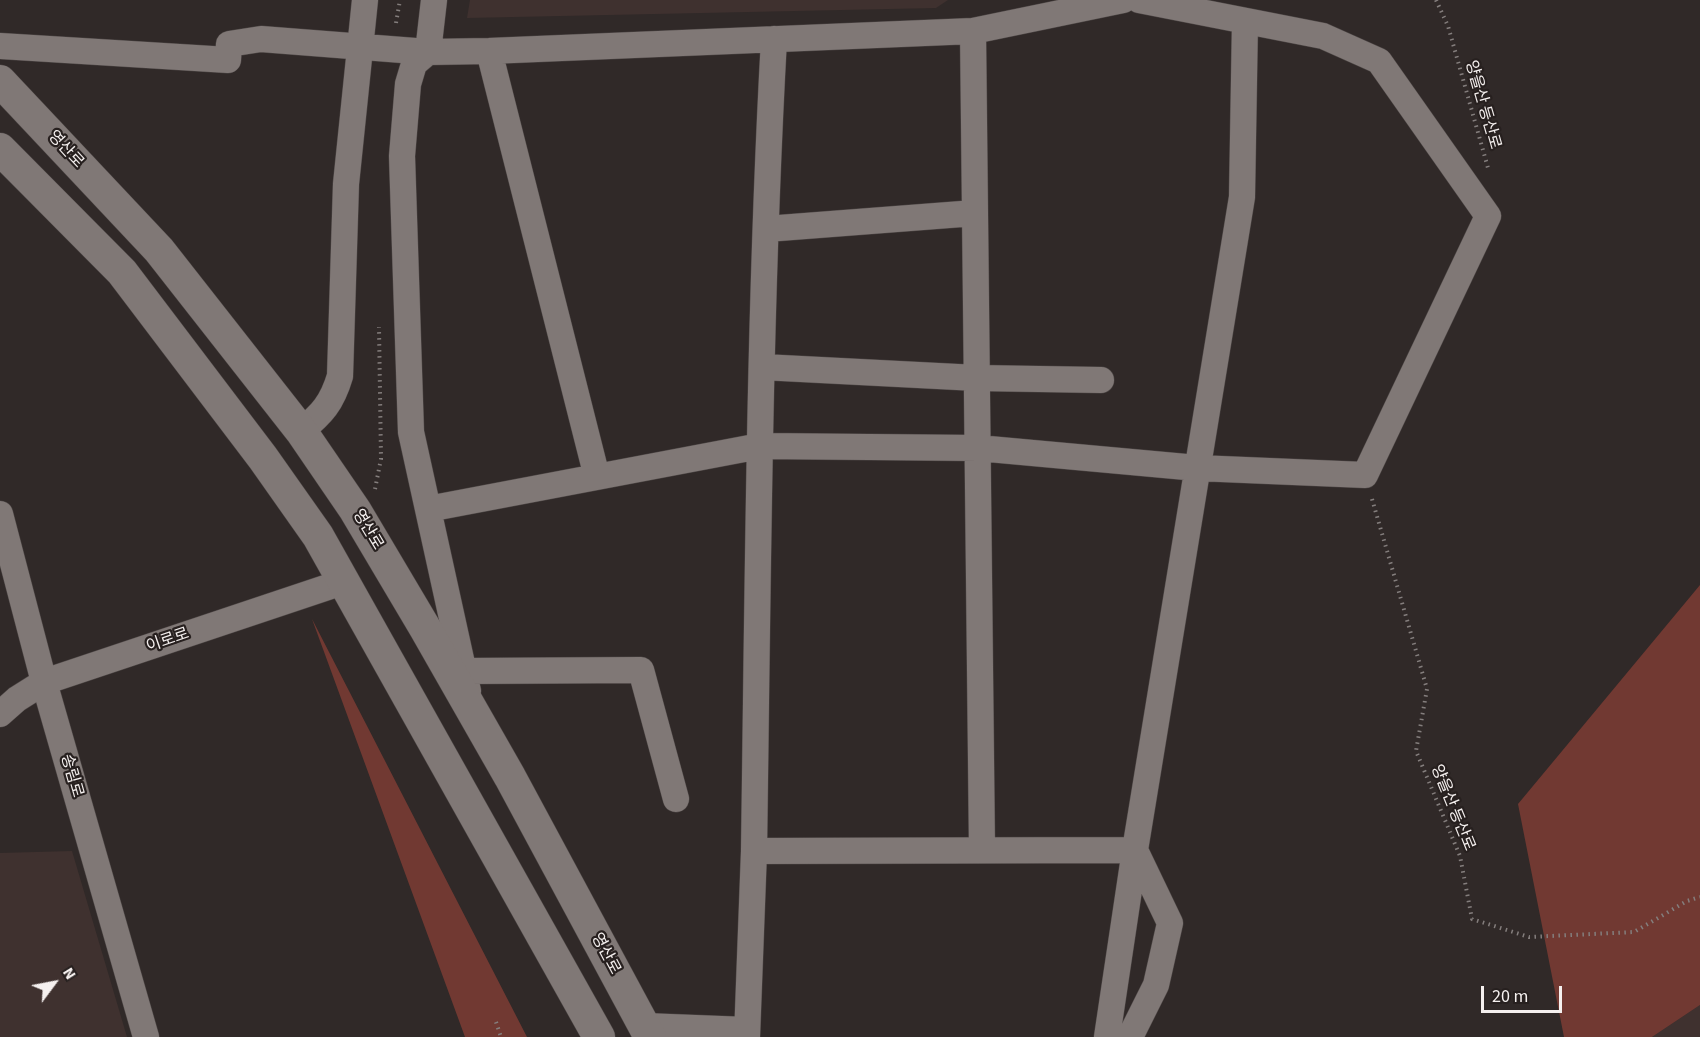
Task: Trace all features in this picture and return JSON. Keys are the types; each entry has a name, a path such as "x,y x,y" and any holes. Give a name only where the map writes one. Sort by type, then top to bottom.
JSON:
{"street":[{"path":"301,431 327,406 335,393 340,376 346,184 364,0"},
{"path":"434,0 428,52 414,64 408,84 402,156 411,432 466,689 510,777"},
{"path":"0,46 228,60 229,44 261,39 428,52 489,51 973,31 1123,0"},
{"path":"428,509 760,446 978,448 1197,468 1365,475 1488,216 1379,61 1323,36 1139,0"},
{"path":"1107,1037 1135,850 1242,197 1245,21"},
{"path":"973,31 982,850"},
{"path":"647,1032 747,1034 754,851 760,446 768,143 774,39"},
{"path":"489,51 597,477"},
{"name":"영산로","path":"0,81 159,250 301,431 355,510 510,777 647,1032"},
{"path":"0,149 122,272 263,458 318,536 599,1037"},
{"path":"766,229 975,213"},
{"path":"762,366 977,378 1101,380"},
{"name":"송림로","path":"0,514 44,682 146,1037"},
{"name":"이로로","path":"0,714 17,699 44,682 343,582"},
{"path":"463,671 641,670 676,799"},
{"path":"754,851 1135,850"},
{"path":"1130,1037 1156,985 1170,923 1135,850"}],"path":[{"name":"양을산 등산로","path":"1436,0 1448,26 1488,168"},
{"name":"양을산 등산로","path":"1365,475 1427,689 1416,751 1461,856 1472,919 1529,937 1634,932 1687,901 1700,897"},
{"path":"496,1022 501,1037"}],"shaded area":[{"path":"470,0 948,0 936,8 467,18"},
{"path":"1700,585 1700,1005 1652,1037 1564,1037 1518,804"},
{"path":"312,619 527,1037 465,1037"},
{"path":"72,851 127,1037 0,1037 0,853"},
{"path":"1700,1005 1700,1037 1652,1037"}]}
